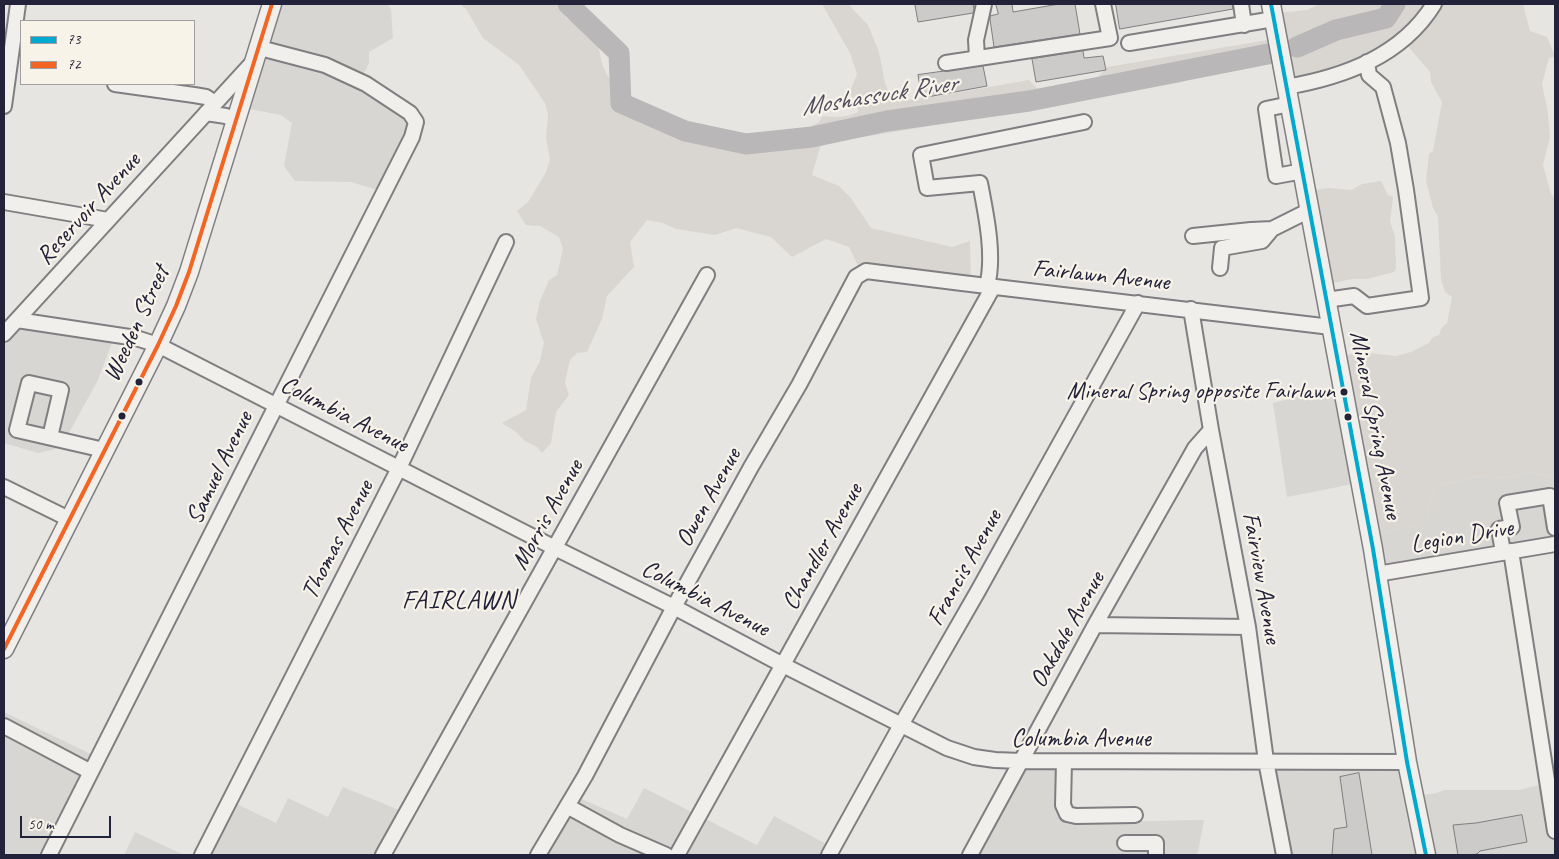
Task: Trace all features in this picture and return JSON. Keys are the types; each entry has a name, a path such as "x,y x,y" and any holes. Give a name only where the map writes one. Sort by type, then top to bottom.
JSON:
{"main road":[{"name":"Weeden Street","path":"5,642 158,345 176,306 189,272 272,4"},
{"name":"Mineral Spring Avenue","path":"1273,12 1377,574 1406,762 1426,855"}],"street":[{"path":"4,106 11,69 18,4"},
{"path":"977,58 976,40 984,4"},
{"path":"946,63 1110,38 1102,4"},
{"path":"1241,4 1244,24"},
{"path":"1286,87 1313,81 1388,52 1419,25 1434,4"},
{"path":"1129,43 1244,24 1273,12"},
{"name":"Reservoir Avenue","path":"4,334 211,108 258,53"},
{"name":"Samuel Avenue","path":"49,855 407,146 416,122 410,113 358,80 325,65 258,53"},
{"path":"1326,300 1354,296 1367,306 1421,298 1398,143 1383,87 1369,74 1366,62"},
{"path":"122,85 206,97 211,108 236,121"},
{"path":"1290,104 1266,109 1276,176 1303,171"},
{"path":"990,287 986,216 980,183 928,188 921,155 1084,122"},
{"path":"4,202 108,220"},
{"path":"1220,268 1222,248 1262,241 1272,229 1310,210"},
{"path":"1193,236 1272,229"},
{"name":"Thomas Avenue","path":"202,855 400,468 506,242"},
{"name":"Fairlawn Avenue","path":"866,271 1331,327"},
{"name":"Owen Avenue","path":"538,855 585,776 674,607 751,467 799,385 856,277 866,271"},
{"name":"Morris Avenue","path":"383,855 707,275"},
{"name":"Chandler Avenue","path":"677,855 990,287"},
{"name":"Francis Avenue","path":"829,855 1138,303"},
{"name":"Fairview Avenue","path":"1191,309 1211,430 1248,627 1266,761 1284,855"},
{"name":"Columbia Avenue","path":"17,320 136,338 158,345 957,752 995,760 1064,762 1406,762"},
{"name":"Oakdale Avenue","path":"970,855 1095,625 1195,448 1211,430"},
{"path":"50,437 104,450"},
{"path":"4,487 69,519"},
{"path":"1555,528 1550,496 1507,503 1512,526 1499,529 1507,552 1555,831"},
{"name":"Legion Drive","path":"1377,574 1555,544"},
{"path":"1095,625 1248,627"},
{"path":"4,726 91,772"},
{"path":"1064,762 1063,805 1067,814 1076,816 1135,815"},
{"path":"567,806 620,835 641,850 666,855"},
{"path":"1125,843 1156,843 1156,855"}],"shaded area":[{"path":"275,4 388,4 391,10 393,38 369,52 369,63 361,79 418,125 384,192 351,182 295,181 284,166 292,123 281,115 244,108"},
{"path":"463,4 558,4 566,18 595,31 602,64 607,75 627,100 664,120 770,138 800,132 819,122 823,116 845,116 858,112 857,101 849,94 857,74 850,53 822,4 848,4 868,25 879,52 885,83 892,101 927,98 1029,80 1042,94 1088,88 1107,67 1279,38 1278,13 1307,10 1320,4 1523,4 1530,31 1547,37 1555,56 1549,58 1542,84 1548,113 1550,137 1543,165 1551,194 1555,199 1555,477 1528,472 1511,478 1479,476 1441,485 1433,490 1427,515 1431,522 1369,536 1337,357 1361,352 1395,356 1411,352 1429,343 1433,337 1439,335 1442,327 1447,323 1452,297 1445,292 1441,279 1438,217 1433,208 1426,181 1429,154 1433,151 1442,102 1431,82 1430,72 1406,44 1295,87 1281,48 1196,66 1193,73 1183,82 827,143 820,147 812,175 839,186 851,198 871,228 952,247 970,241 971,283 862,274 849,247 826,239 792,257 771,237 736,228 715,235 676,229 663,223 647,220 630,242 634,267 607,296 602,319 587,352 577,353 570,360 565,382 569,395 556,412 551,443 542,453 537,447 525,441 516,432 502,423 526,410 531,378 540,361 544,343 536,319 540,301 549,280 557,275 563,249 559,237 540,226 526,225 517,211 528,202 545,174 550,160 546,138 548,114 545,103 519,65 483,38 466,9 462,6"},
{"path":"1381,181 1388,195 1393,197 1390,222 1395,236 1396,269 1394,272 1367,279 1352,279 1323,285 1310,191 1328,188 1351,190 1362,184"},
{"path":"21,320 114,337 98,380 65,440 55,449 38,453 4,443 4,338"},
{"path":"1340,386 1358,483 1287,497 1273,403"},
{"path":"1528,472 1555,477 1555,544 1377,573 1369,536 1431,522 1427,515 1433,490 1441,485 1479,476 1511,478"},
{"path":"4,712 99,758 53,855 4,855"},
{"path":"1057,760 1059,820 1091,822 1204,820 1196,855 972,855 1019,768"},
{"path":"1405,760 1415,796 1437,793 1444,790 1519,790 1548,783 1555,805 1555,855 1284,855 1270,761"},
{"path":"343,787 409,814 386,855 200,855 231,801 276,823 288,798 328,817"},
{"path":"644,788 757,845 774,816 834,848 831,855 540,855 575,796 627,819"},
{"path":"135,832 184,855 124,855"}],"building":[{"path":"973,4 974,9 973,13 918,22 915,5"},
{"path":"996,4 1012,4 1013,12 1059,4 1075,4 1080,34 994,47 990,16 998,14"},
{"path":"1116,4 1232,4 1233,9 1120,29"},
{"path":"1083,51 1084,58 1103,56 1106,70 1036,82 1032,59"},
{"path":"983,66 987,86 922,98 918,75"},
{"path":"1359,773 1372,855 1332,855 1334,829 1347,827 1340,777"},
{"path":"1522,815 1527,842 1480,851 1477,854 1458,855 1453,825"}],"waterway":[{"name":"Moshassuck River","path":"568,4 619,53 621,103 685,131 746,144 812,137 887,121 1029,101 1268,54"},
{"name":"Moshassuck River","path":"1297,47 1336,30 1386,18 1395,4"}],"transit line":[{"name":"72","path":"4,649 176,306 189,272 272,4"},
{"name":"73","path":"1271,4 1373,549 1407,762 1426,855"}],"place":[{"name":"Mineral Spring opposite Fairlawn","path":"1344,392"}],"district":[{"name":"FAIRLAWN","path":"459,601"}]}
